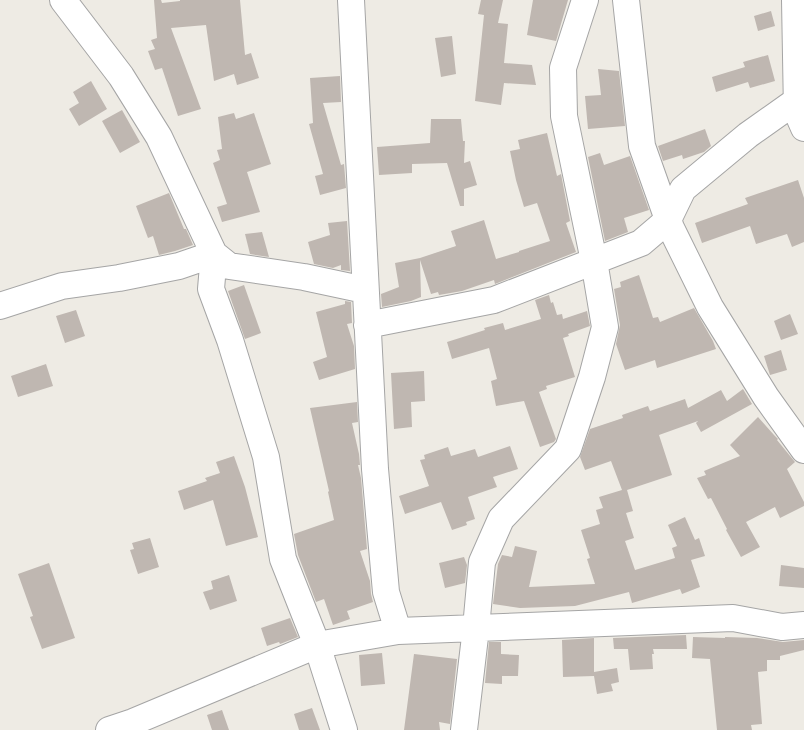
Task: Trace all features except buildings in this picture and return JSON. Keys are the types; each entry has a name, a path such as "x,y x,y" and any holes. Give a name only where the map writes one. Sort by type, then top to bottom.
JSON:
{"street":[{"path":"63,0 121,76 160,137 214,254 229,266 304,277 366,290"},
{"path":"351,0 375,469 386,592 398,631"},
{"path":"464,730 482,562 501,519 568,449 592,377 605,327 594,261 564,116 563,68 585,0"},
{"path":"626,0 642,146 671,228 710,307 766,397 804,450"},
{"path":"795,0 796,112 804,128"},
{"path":"367,325 494,300 641,243 668,220 683,189 748,135 796,101"},
{"path":"0,306 62,286 119,278 179,266 214,254"},
{"path":"214,254 211,288 230,340 266,457 284,559 317,645 344,730"},
{"path":"109,730 133,722 317,645 398,631 733,618 782,627 804,625"}]}
